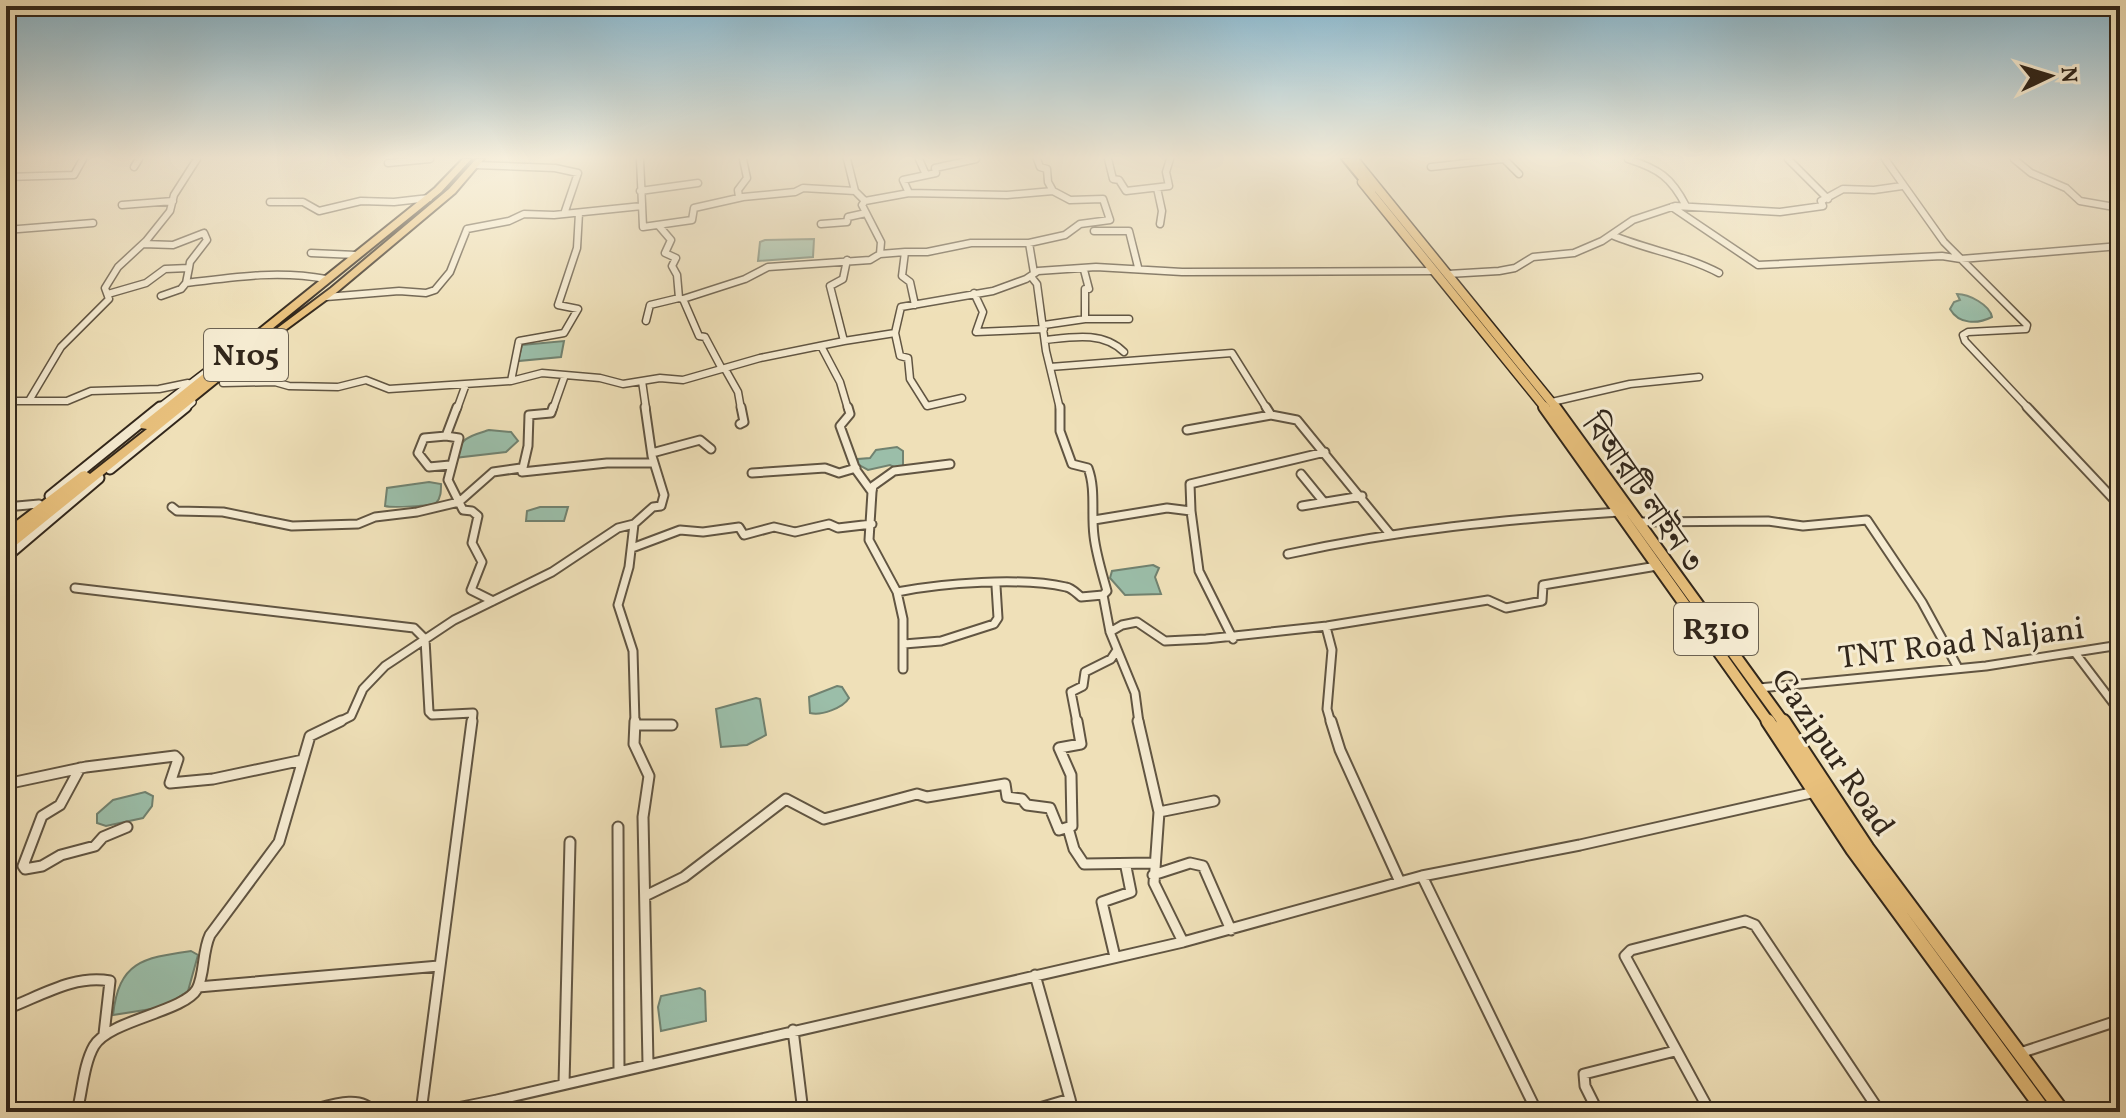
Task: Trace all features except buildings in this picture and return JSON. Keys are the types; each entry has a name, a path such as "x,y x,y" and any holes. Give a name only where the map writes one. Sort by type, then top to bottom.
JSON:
{"highway":[{"name":"N105","path":"6,532 232,357 412,211"},
{"name":"N105","path":"6,547 326,297 429,211"}],"main road":[{"name":"Gazipur Road","path":"1389,211 1551,415 1853,850 2045,1112"},
{"name":"বিআরটি লাইন ৩","path":"1392,211 1521,369 1586,456 1794,746 1860,849 2053,1112"},
{"name":"Gazipur Road","path":"1393,211 1552,402 1759,688 1867,848 2063,1112"},
{"path":"6,532 188,383 249,341"},
{"path":"6,557 256,349"}],"street":[{"path":"30,399 61,347 102,308 108,294 105,288 118,267 143,244 170,211"},
{"path":"326,297 399,291 426,293 443,283 467,229 509,221 524,214 595,211"},
{"path":"642,211 642,227 692,220 693,211"},
{"path":"646,321 650,305 745,279 768,267 870,260 880,254 927,252 971,243 1029,243 1065,235 1080,224 1110,220 1107,211"},
{"path":"1160,224 1162,211"},
{"path":"1448,274 1511,269 1533,257 1574,253 1612,235 1633,220 1659,211"},
{"path":"1677,211 1694,227 1758,265 1942,256 1961,259 2120,246"},
{"path":"1922,211 1961,259 2027,325 2026,329 1968,332 1963,335 1965,341 2120,506"},
{"path":"511,381 519,341 564,333 578,309 558,305 577,248 579,213"},
{"path":"821,224 847,222 848,217 866,213 881,242 880,254"},
{"path":"6,230 93,223"},
{"path":"659,226 671,240 665,253 676,258 672,266 681,298 699,336 705,337 738,392 744,422 740,424"},
{"path":"1094,231 1129,231 1138,267"},
{"path":"143,244 173,245 204,233 207,240 190,262 186,283 181,289 161,296"},
{"path":"1612,235 1633,245 1696,261 1719,273"},
{"path":"1029,243 1050,367 1060,404 1060,431 1072,464 1088,468 1093,479 1097,557 1107,588 1103,595 1110,632 1135,693 1141,742 1159,812 1153,875 1160,899 1183,942"},
{"path":"905,252 902,276 910,282 915,305"},
{"path":"311,253 356,255"},
{"path":"844,341 841,320 833,309 830,286 843,279 847,260"},
{"path":"962,398 927,406 910,379 908,358 900,356 895,333 901,307 974,293 1033,276 1096,267 1138,267 1182,272 1435,271"},
{"path":"108,294 143,286 146,281 160,277 165,269 189,268"},
{"path":"1084,270 1089,289 1085,289 1085,319"},
{"path":"186,283 282,273 326,279"},
{"path":"974,293 984,315 976,332 979,333 1044,327 1085,319 1129,319"},
{"path":"223,383 275,382 289,386 338,387 366,380 389,389 511,381 542,373 600,378 623,384 683,380 821,346 895,333"},
{"path":"1045,340 1093,337 1119,344 1124,352"},
{"path":"821,346 840,382 846,402 849,418 840,426 856,468 872,492"},
{"path":"1050,367 1232,353 1271,415"},
{"path":"521,468 528,446 529,415 551,413 565,375"},
{"path":"1552,402 1630,384 1699,377"},
{"path":"198,987 204,947 210,935 279,842 310,736 351,716 363,689 385,666 425,639 454,620 552,572 618,528 634,524 653,507 661,506 664,495 652,453 642,381"},
{"path":"6,401 67,401 91,391 159,389 188,383"},
{"path":"446,436 466,384"},
{"path":"1187,430 1271,415 1298,420 1390,534"},
{"path":"450,465 429,467 418,453 424,438 459,438 448,480 463,510 472,511 478,516 472,543 482,562 471,590 493,601"},
{"path":"652,453 700,440 711,449"},
{"path":"1233,639 1199,571 1190,484 1325,452"},
{"path":"521,468 522,472 526,472 607,463 654,463"},
{"path":"903,669 901,625 904,608 870,545 873,486 894,471 950,464"},
{"path":"172,507 177,511 223,512 292,526 358,524 375,517 417,512 459,502 493,472 521,468"},
{"path":"752,473 825,468 839,473 856,468"},
{"path":"1301,474 1323,501"},
{"path":"1302,506 1362,496"},
{"path":"6,507 39,504"},
{"path":"1094,520 1114,522 1159,509 1191,511"},
{"path":"1288,554 1390,534 1535,516 1619,512"},
{"path":"1638,522 1768,521 1803,526 1867,520 1922,602 1958,668"},
{"path":"634,524 632,548 618,605 633,651 637,725 634,744 649,776 643,817 648,1064"},
{"path":"632,548 680,530 703,532 739,527 744,535 774,527 795,532 829,524 838,528 872,524"},
{"path":"1110,632 1120,625 1140,622 1149,626 1155,637 1165,641 1233,639 1488,600 1506,608 1542,601 1543,585 1657,566"},
{"path":"897,592 938,584 1066,587 1081,597 1103,595"},
{"path":"904,644 941,641 994,624 998,618 996,586"},
{"path":"75,588 385,623 414,628 425,639 429,712 432,715 473,713 421,1112"},
{"path":"1326,627 1332,650 1327,709 1340,750 1400,882"},
{"name":"TNT Road Naljani","path":"1759,688 2076,654 2120,645"},
{"path":"645,896 659,892 699,868 786,799 824,819 906,796 917,794 927,797 1005,784 1007,797 1022,799 1027,805 1047,806 1059,830 1068,828 1073,824 1071,775 1059,748 1081,744 1071,692 1083,686 1085,672 1111,659 1117,650"},
{"path":"2076,654 2120,712"},
{"path":"637,725 672,725"},
{"path":"6,784 80,768 175,756 178,759 170,783 213,779 303,760"},
{"path":"80,768 60,805 42,816 23,866 25,869 42,866 61,855 80,852 127,827"},
{"path":"437,1112 1183,942 1422,876 1580,845 1815,792"},
{"path":"1159,812 1174,812 1196,803 1214,801"},
{"path":"618,827 619,1071"},
{"path":"1068,828 1074,849 1084,864 1106,863 1126,867 1154,863"},
{"path":"564,1084 570,842"},
{"path":"1153,875 1190,863 1203,866 1231,930"},
{"path":"1115,957 1102,902 1131,892 1126,867"},
{"path":"1422,876 1537,1112"},
{"path":"1710,1112 1626,962 1626,952 1751,921 1880,1112"},
{"path":"77,1112 93,1047 104,1034 156,1013 187,997 198,987 439,966"},
{"path":"1035,975 1073,1112"},
{"path":"6,1009 41,998 71,983 101,978 110,981 111,991 104,1034"},
{"path":"2018,1053 2120,1020"},
{"path":"793,1030 803,1112"},
{"path":"1598,1112 1585,1086 1584,1074 1675,1051"},
{"path":"1026,1112 1070,1099"},
{"path":"497,1100 497,1112"},
{"path":"304,1112 359,1101 368,1104 373,1112"}],"shaded area":[{"path":"814,239 813,257 758,261 760,242 765,240"},
{"path":"1957,294 1978,301 1992,317 1975,322 1958,318 1950,309 1954,302 1960,300"},
{"path":"564,341 561,357 518,361 522,345"},
{"path":"489,430 511,432 518,441 506,452 454,458 467,438"},
{"path":"897,447 903,451 903,466 896,468 890,465 868,470 857,464 858,459 870,458 876,450"},
{"path":"429,482 441,484 436,503 385,506 387,488"},
{"path":"540,507 568,507 564,521 526,521 527,511"},
{"path":"1153,565 1159,568 1155,577 1161,594 1125,595 1110,578 1112,571"},
{"path":"837,686 842,687 849,698 846,702 826,712 810,713 809,697"},
{"path":"760,699 766,735 747,745 721,747 716,709"},
{"path":"145,792 153,796 152,806 143,818 106,826 97,823 97,814 113,800"},
{"path":"191,951 198,955 188,991 164,1007 113,1015 121,983 136,965 159,956"},
{"path":"700,988 705,991 706,1021 661,1031 658,1007 661,996"}]}
